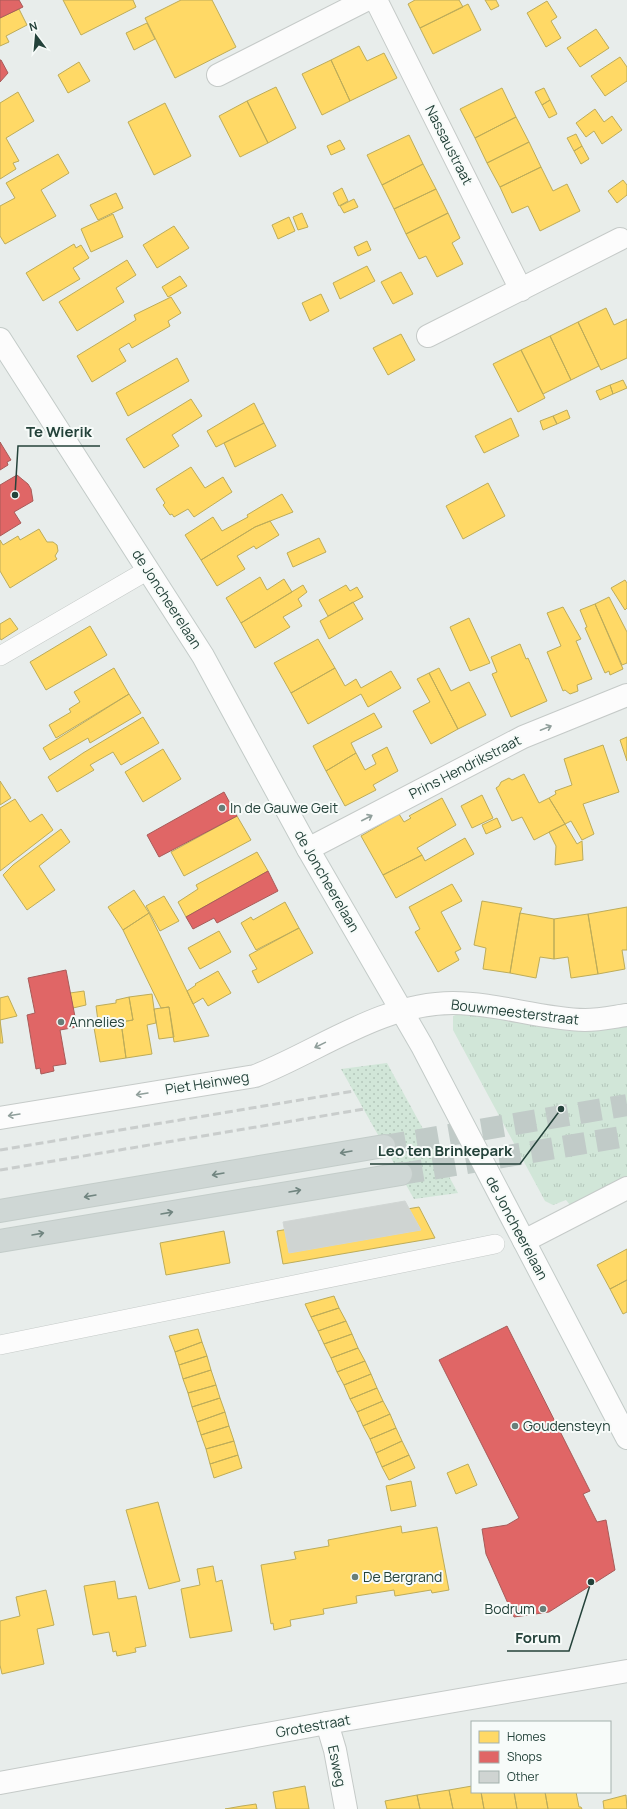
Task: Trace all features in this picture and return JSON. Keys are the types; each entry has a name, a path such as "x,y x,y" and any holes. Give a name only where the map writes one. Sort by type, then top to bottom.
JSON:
{"main road":[{"path":"0,1211 384,1146"},
{"path":"0,1241 401,1174"}],"street":[{"path":"218,75 366,0"},
{"name":"Nassaustraat","path":"376,0 521,290"},
{"path":"428,336 620,239"},
{"name":"de Joncheerelaan","path":"0,339 202,656 308,849 403,1010 627,1438"},
{"name":"Prins Hendrikstraat","path":"308,849 523,737 627,695"},
{"name":"Bouwmeesterstraat","path":"403,1010 451,1003 475,1004 579,1020 602,1019 627,1015"},
{"name":"Piet Heinweg","path":"0,1118 255,1076 277,1067 355,1028 378,1018 403,1010"},
{"path":"524,1241 627,1188"},
{"name":"Grotestraat","path":"0,1783 327,1723 627,1671"},
{"name":"Esweg","path":"327,1723 335,1750 346,1809"}],"lane":[{"path":"0,656 148,570"},
{"path":"0,1345 496,1244"}],"green space":[{"path":"464,1012 569,1031 585,1031 627,1023 627,1177 570,1205 566,1200 553,1205 545,1201 453,1030 453,1016"},
{"path":"387,1063 458,1193 414,1199 341,1069"}],"building: Homes":[{"path":"63,0 133,0 136,7 81,35"},
{"path":"181,0 212,0 236,47 175,78 145,18"},
{"path":"415,0 459,0 463,7 420,28 408,4"},
{"path":"485,0 496,0 499,6 491,10"},
{"path":"547,1 557,17 551,21 561,38 546,47 527,13"},
{"path":"468,4 481,30 433,54 420,28"},
{"path":"19,9 27,25 6,36 9,42 0,46 0,18"},
{"path":"147,23 155,39 134,50 126,33"},
{"path":"596,29 609,48 580,67 567,48"},
{"path":"359,46 367,61 384,53 397,78 350,101 331,60"},
{"path":"620,57 627,67 627,81 605,96 591,76"},
{"path":"331,60 350,101 322,115 302,74"},
{"path":"79,62 90,81 68,93 58,75"},
{"path":"276,87 296,128 268,143 247,101"},
{"path":"502,88 516,117 475,138 460,109"},
{"path":"544,88 550,100 542,105 535,92"},
{"path":"18,92 34,121 6,138 19,161 13,163 16,169 0,179 0,103"},
{"path":"550,100 557,114 549,118 542,105"},
{"path":"247,101 268,143 240,157 219,116"},
{"path":"165,103 191,156 154,175 128,122"},
{"path":"595,109 604,122 612,116 622,130 602,144 594,131 586,137 576,123"},
{"path":"516,117 529,142 487,163 475,138"},
{"path":"576,134 582,146 574,151 567,138"},
{"path":"409,135 423,164 382,185 367,155"},
{"path":"340,140 345,149 331,155 327,146"},
{"path":"529,142 541,167 500,187 487,163"},
{"path":"582,146 589,159 581,164 574,151"},
{"path":"58,154 69,173 41,190 56,216 5,244 0,236 0,206 15,198 6,183"},
{"path":"423,164 436,189 394,209 382,185"},
{"path":"541,167 553,191 567,184 580,211 540,231 528,206 512,213 500,187"},
{"path":"623,180 627,185 627,195 617,203 608,191"},
{"path":"342,188 348,201 339,206 333,193"},
{"path":"436,189 448,213 406,234 394,209"},
{"path":"116,193 123,208 98,220 90,205"},
{"path":"354,199 358,207 344,213 340,206"},
{"path":"302,213 308,227 298,230 293,217"},
{"path":"448,213 460,238 452,243 463,264 437,277 426,256 419,259 406,234"},
{"path":"113,214 123,237 91,252 81,229"},
{"path":"289,217 295,231 278,239 272,225"},
{"path":"174,226 189,248 157,268 143,245"},
{"path":"367,241 371,250 358,256 354,247"},
{"path":"74,244 76,248 81,245 89,258 73,268 80,279 43,301 26,273"},
{"path":"127,260 136,275 116,288 124,302 77,331 59,302"},
{"path":"367,266 375,281 340,299 333,283"},
{"path":"401,272 413,294 393,304 381,282"},
{"path":"180,276 187,286 168,297 162,287"},
{"path":"321,294 329,311 310,321 302,303"},
{"path":"171,297 181,313 168,321 170,326 132,348 129,343 119,349 126,361 92,382 77,356 136,320 134,315"},
{"path":"606,308 614,325 627,319 627,358 601,370 578,322"},
{"path":"578,322 599,366 571,380 550,336"},
{"path":"401,334 415,360 388,375 373,348"},
{"path":"550,336 571,380 543,394 521,350"},
{"path":"521,350 545,398 518,412 493,364"},
{"path":"177,358 189,381 128,416 116,393"},
{"path":"623,380 627,388 613,394 610,385"},
{"path":"610,385 613,394 600,400 596,391"},
{"path":"191,399 202,416 172,435 179,446 144,468 126,439"},
{"path":"254,403 264,423 216,447 207,431"},
{"path":"567,410 570,418 557,424 553,416"},
{"path":"553,416 557,424 543,430 540,421"},
{"path":"511,418 519,436 484,453 475,436"},
{"path":"264,423 276,446 235,467 224,443"},
{"path":"191,467 205,488 223,477 232,492 194,517 188,509 174,517 172,514 170,515 163,505 165,503 156,489"},
{"path":"488,483 505,516 463,539 446,506"},
{"path":"282,494 293,512 255,527 201,560 185,535 213,517 222,531 248,517 247,515"},
{"path":"270,521 279,535 256,549 254,546 237,556 245,569 217,586 201,560 255,527"},
{"path":"39,529 47,542 53,542 57,545 58,551 55,556 57,559 10,588 0,571 0,540 3,545 18,536 20,540"},
{"path":"319,538 326,552 293,567 287,553"},
{"path":"260,577 267,590 284,579 292,592 241,623 226,598"},
{"path":"625,580 627,583 627,608 625,610 611,588"},
{"path":"303,585 307,592 298,599 302,606 283,617 290,627 255,648 241,623"},
{"path":"346,585 350,591 357,587 363,597 328,616 319,600"},
{"path":"609,597 627,632 627,663 622,665 595,604"},
{"path":"353,602 363,619 329,639 320,621"},
{"path":"595,604 623,669 610,675 609,671 605,673 585,628 587,627 580,610"},
{"path":"563,607 581,639 576,641 592,679 577,685 578,691 570,694 565,690 563,691 547,652 561,646 547,613"},
{"path":"10,618 18,629 1,640 0,624"},
{"path":"469,618 490,663 470,671 450,627"},
{"path":"90,626 107,655 46,690 30,662"},
{"path":"318,639 335,668 291,693 274,663"},
{"path":"520,644 526,659 528,658 547,701 511,717 492,674 497,672 491,657"},
{"path":"114,668 129,694 56,738 49,725 71,712 69,709 80,702 74,692"},
{"path":"335,668 345,686 356,679 361,688 391,671 401,688 368,707 361,694 308,724 291,693"},
{"path":"439,668 451,691 469,682 486,715 458,729 429,673"},
{"path":"429,673 458,729 431,744 413,711 430,702 417,679"},
{"path":"129,694 141,713 90,743 88,738 50,760 43,748"},
{"path":"374,713 382,727 351,743 356,753 326,771 313,746"},
{"path":"143,717 159,743 121,765 113,752 90,765 94,770 57,792 48,777 83,753"},
{"path":"627,737 627,761 620,740"},
{"path":"603,745 619,792 583,804 594,834 582,840 571,821 565,824 549,798 556,794 555,791 572,785 564,759"},
{"path":"387,747 398,771 373,785 376,790 345,806 326,771 356,753 365,770 376,764 372,755"},
{"path":"163,749 181,779 143,802 125,772"},
{"path":"524,774 539,803 549,798 565,824 534,840 522,817 512,821 496,788 501,782 509,778 512,780"},
{"path":"0,781 11,798 0,805"},
{"path":"482,795 493,818 472,828 461,806"},
{"path":"442,798 456,825 417,848 422,855 383,875 361,836 399,814 404,822 411,818 409,816"},
{"path":"15,799 30,822 42,814 53,830 0,871 0,808"},
{"path":"237,816 251,840 184,876 171,852"},
{"path":"497,818 501,827 486,834 482,825"},
{"path":"565,824 577,844 582,841 583,860 555,865 556,846 549,832"},
{"path":"61,829 70,842 39,866 55,890 27,910 3,875 13,865"},
{"path":"465,838 474,854 396,898 383,875 422,855 425,861"},
{"path":"257,852 268,871 186,917 178,902 198,889 196,885"},
{"path":"452,884 462,901 441,912 461,949 455,952 459,960 438,972 415,932 420,929 409,907"},
{"path":"134,890 149,913 123,930 108,907"},
{"path":"164,896 179,921 160,931 146,906"},
{"path":"482,901 522,908 510,973 483,969 486,948 474,945"},
{"path":"285,902 299,928 256,950 241,923 251,917 253,920"},
{"path":"627,907 627,950 622,950 625,969 598,974 588,914"},
{"path":"149,913 209,1036 174,1042 169,1007 161,1008 123,930"},
{"path":"520,913 554,919 554,959 540,957 536,978 510,973"},
{"path":"588,914 598,974 571,978 568,957 554,959 554,919"},
{"path":"299,928 313,953 258,983 252,971 257,969 249,955"},
{"path":"219,931 231,952 200,969 188,948"},
{"path":"218,971 231,993 208,1006 203,998 193,1004 187,991 196,985 195,984"},
{"path":"84,991 86,1005 73,1008 70,993"},
{"path":"152,994 156,1023 147,1025 152,1054 126,1058 121,1022 133,1020 129,997"},
{"path":"8,996 17,1016 0,1020 0,998"},
{"path":"129,997 133,1020 121,1022 126,1058 100,1062 93,1022 98,1021 96,1006 116,1003 116,1000"},
{"path":"169,1007 174,1037 159,1039 154,1009"},
{"path":"0,1020 3,1043 0,1043"},
{"path":"419,1207 435,1238 283,1264 277,1231"},
{"path":"224,1231 230,1263 166,1275 160,1243"},
{"path":"627,1249 627,1280 610,1289 597,1265"},
{"path":"627,1280 627,1312 623,1314 610,1289"},
{"path":"334,1296 339,1308 311,1317 305,1304"},
{"path":"339,1308 346,1321 318,1331 311,1317"},
{"path":"346,1321 352,1334 324,1344 318,1331"},
{"path":"198,1329 202,1342 175,1352 169,1336"},
{"path":"352,1334 358,1348 331,1358 324,1344"},
{"path":"202,1342 207,1356 179,1365 175,1352"},
{"path":"358,1348 365,1361 337,1372 331,1358"},
{"path":"207,1356 211,1370 183,1379 179,1365"},
{"path":"365,1361 371,1374 344,1385 337,1372"},
{"path":"211,1370 216,1385 188,1393 183,1379"},
{"path":"371,1374 377,1388 350,1399 344,1385"},
{"path":"216,1385 220,1398 192,1407 188,1393"},
{"path":"377,1388 383,1401 357,1412 350,1399"},
{"path":"220,1398 225,1412 197,1422 192,1407"},
{"path":"383,1401 390,1414 363,1426 357,1412"},
{"path":"225,1412 229,1426 201,1435 197,1422"},
{"path":"390,1414 396,1428 370,1439 363,1426"},
{"path":"229,1426 234,1441 206,1449 201,1435"},
{"path":"396,1428 402,1441 376,1453 370,1439"},
{"path":"234,1441 238,1455 210,1464 206,1449"},
{"path":"402,1441 409,1455 382,1467 376,1453"},
{"path":"238,1455 242,1468 214,1478 210,1464"},
{"path":"409,1455 415,1468 389,1480 382,1467"},
{"path":"468,1464 477,1485 456,1494 447,1473"},
{"path":"411,1481 416,1506 391,1511 386,1486"},
{"path":"158,1502 180,1581 149,1589 126,1510"},
{"name":"De Bergrand","path":"401,1526 402,1533 437,1527 449,1590 432,1593 431,1590 395,1596 394,1590 356,1596 357,1603 323,1609 324,1614 290,1620 291,1626 274,1630 273,1623 271,1624 261,1565 296,1559 294,1552 329,1546 328,1540"},
{"path":"213,1566 216,1582 222,1580 232,1631 190,1638 181,1589 200,1585 197,1569"},
{"path":"115,1581 118,1599 136,1596 146,1646 135,1648 136,1652 117,1656 116,1651 113,1652 109,1632 93,1635 84,1586"},
{"path":"46,1590 54,1625 37,1629 44,1664 2,1674 0,1665 0,1621 20,1616 16,1597"},
{"path":"305,1786 309,1809 276,1809 273,1792"},
{"path":"471,1786 471,1793 481,1793 484,1809 453,1809 449,1790"},
{"path":"449,1790 453,1809 420,1809 417,1795"},
{"path":"481,1793 514,1793 517,1809 484,1809"},
{"path":"514,1793 545,1793 548,1809 517,1809"},
{"path":"545,1793 576,1793 579,1807 582,1809 548,1809"},
{"path":"417,1795 420,1809 387,1809 385,1801"},
{"path":"626,1795 627,1809 604,1809 603,1801"},
{"path":"256,1804 257,1809 225,1809 242,1806"}],"building: Shops":[{"path":"0,0 19,0 23,7 0,18"},
{"path":"0,60 8,73 0,82"},
{"path":"0,442 11,460 7,462 8,465 0,470"},
{"path":"17,475 28,484 31,489 33,501 14,512 21,523 0,536 0,485"},
{"path":"224,792 237,816 159,857 147,835"},
{"path":"268,871 278,891 217,923 214,918 193,929 186,917"},
{"path":"66,970 77,1027 60,1030 66,1064 53,1066 54,1071 41,1074 40,1068 36,1069 27,1015 35,1013 28,978"},
{"name":"Goudensteyn","path":"507,1326 590,1491 583,1494 597,1522 606,1520 615,1570 549,1612 514,1617 486,1554 482,1529 507,1525 519,1518 439,1360"}],"building: Other":[{"path":"405,1201 421,1230 289,1253 283,1222"}],"tunnel":[{"path":"384,1146 627,1105"},
{"path":"401,1174 627,1136"}],"railway":[{"path":"0,1150 354,1091"},
{"path":"0,1170 364,1109"}],"place":[{"name":"Te Wierik","path":"15,495"},
{"name":"In de Gauwe Geit","path":"222,808"},
{"name":"Annelies","path":"61,1022"},
{"name":"Leo ten Brinkepark","path":"561,1109"},
{"name":"Goudensteyn","path":"515,1426"},
{"name":"De Bergrand","path":"355,1577"},
{"name":"Forum","path":"591,1582"},
{"name":"Bodrum","path":"543,1609"}]}
